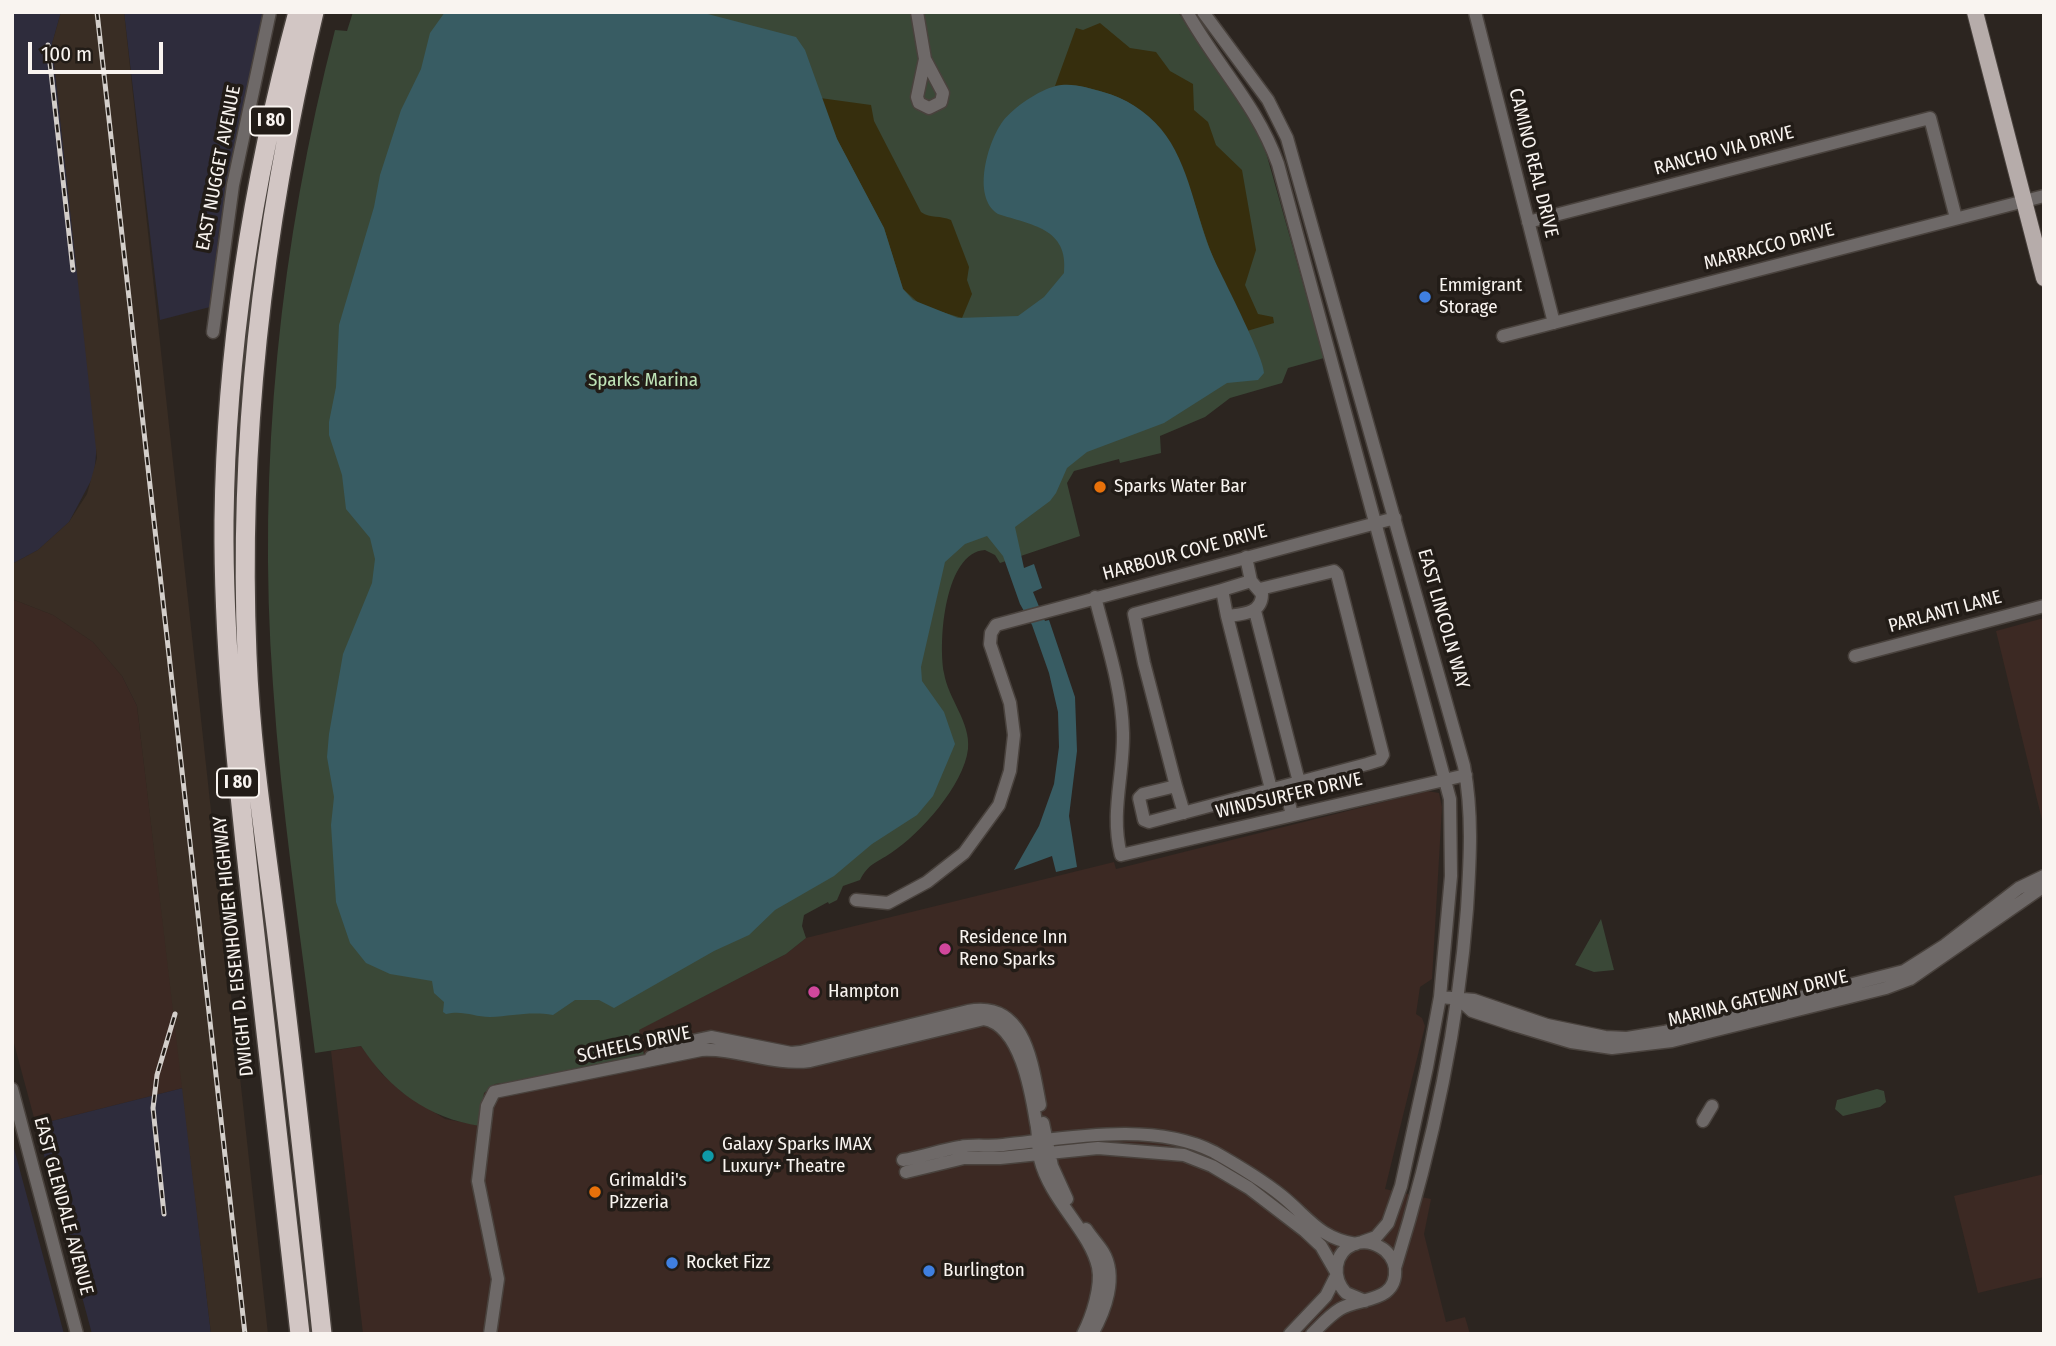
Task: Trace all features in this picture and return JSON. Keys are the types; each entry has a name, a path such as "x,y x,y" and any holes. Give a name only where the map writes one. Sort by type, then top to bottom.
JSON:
{"highway":[{"path":"249,230 253,179 289,12"},
{"name":"DWIGHT D. EISENHOWER HIGHWAY","path":"298,12 249,230 231,368 225,466 227,636 235,748 300,1334"},
{"name":"I 80","path":"314,12 288,122 273,204 252,385 246,522 247,654 254,754 322,1334"},
{"path":"273,204 287,174 309,70 326,12"}],"main road":[{"path":"1975,12 2044,278"}],"street":[{"name":"EAST NUGGET AVENUE","path":"213,332 233,185 271,12"},
{"path":"917,12 925,59"},
{"name":"EAST LINCOLN WAY","path":"1187,12 1254,110 1270,141 1326,337 1445,780 1451,814 1451,876 1440,997 1401,1186 1388,1223 1376,1237 1359,1243"},
{"name":"EAST LINCOLN WAY","path":"1203,12 1268,100 1287,138 1395,518 1466,775 1471,803 1471,851 1459,999 1417,1188 1395,1268"},
{"name":"CAMINO REAL DRIVE","path":"1475,12 1554,323"},
{"name":"RANCHO VIA DRIVE","path":"1528,222 1930,118 1956,218"},
{"name":"MARRACCO DRIVE","path":"1503,336 2044,196"},
{"name":"HARBOUR COVE DRIVE","path":"856,900 888,903 927,882 964,853 999,806 1010,771 1013,724 1007,691 990,645 990,633 999,623 1395,518"},
{"path":"1246,557 1262,600 1255,611 1299,782"},
{"path":"1176,786 1143,794 1139,798 1144,820 1149,822 1184,813 1271,789 1285,786 1380,760 1383,749 1338,574 1334,571 1222,590 1134,614 1144,663 1184,813"},
{"path":"1222,590 1271,789"},
{"name":"WINDSURFER DRIVE","path":"1095,597 1121,707 1123,754 1114,812 1121,855 1466,775"},
{"name":"PARLANTI LANE","path":"1855,656 2044,606"},
{"path":"1227,616 1255,611"},
{"path":"1285,786 1293,815"},
{"name":"MARINA GATEWAY DRIVE","path":"1440,997 1474,1000 1547,1025 1605,1037 1627,1038 1664,1031 1904,971 1945,945 2019,888 2044,876"},
{"name":"MARINA GATEWAY DRIVE","path":"1459,999 1472,1011 1571,1042 1612,1048 1666,1042 1886,988 1910,979 2044,886"},
{"path":"638,1062 678,1044 703,1038 712,1037 791,1053 884,1036 929,1025 935,1019 977,1009 1006,1016 1026,1044 1044,1153 1058,1184 1104,1253 1107,1298 1092,1334"},
{"name":"SCHEELS DRIVE","path":"490,1334 498,1279 478,1190 488,1100 497,1090 537,1085 638,1062 710,1050 783,1062 799,1062 875,1038 974,1019 995,1021 1009,1033 1017,1051 1043,1139"},
{"name":"EAST GLENDALE AVENUE","path":"12,1089 77,1334"},
{"path":"1703,1121 1713,1106"},
{"path":"904,1166 964,1152 1043,1139 1136,1135 1180,1141 1211,1151 1281,1195 1327,1237 1384,1249 1395,1268 1392,1284 1385,1293 1339,1309 1312,1334"},
{"path":"964,1152 1044,1153 1098,1148 1147,1149 1184,1155 1212,1166 1250,1188 1305,1231 1321,1246 1346,1293 1365,1301"},
{"path":"1290,1334 1326,1296 1342,1253 1359,1243"},
{"path":"1076,1334 1104,1282"},
{"path":"1083,1334 1092,1306"}],"shaded area":[{"path":"12,12 61,12 52,44 97,444 94,475 69,522 38,550 12,564"},
{"path":"61,12 124,12 268,1334 211,1334 137,706 122,676 93,642 53,615 12,599 12,564 38,550 69,522 87,494 97,458 52,44"},
{"path":"124,12 265,12 219,231 210,307 160,320"},
{"path":"12,599 53,615 93,642 122,676 137,706 183,1088 36,1125 12,1036"},
{"path":"2044,618 2044,828 1996,631"},
{"path":"1427,791 1439,793 1442,807 1432,979 1420,987 1416,1014 1422,1018 1425,1026 1385,1189 1431,1199 1424,1234 1446,1322 1465,1317 1470,1334 363,1334 331,1051 361,1046 382,1074 402,1092 445,1119 479,1125 484,1093 495,1084 644,1054 638,1030 786,954 806,938 1114,862 1116,869"},
{"path":"183,1088 211,1334 92,1334 36,1125"},
{"path":"12,1141 46,1267 64,1334 12,1334"},
{"path":"2044,1174 2044,1277 1978,1293 1954,1196"}],"green space":[{"name":"Sparks Marina","path":"353,12 1178,12 1257,129 1324,358 1288,368 1282,383 1230,398 1205,417 1160,436 1161,453 1120,463 1119,459 1074,471 1067,483 1080,536 1000,563 995,555 985,550 972,555 961,565 947,600 942,658 946,683 966,729 968,749 965,763 950,793 927,821 902,845 869,867 860,880 843,886 837,900 804,915 802,926 806,938 786,954 639,1030 644,1055 536,1079 495,1084 484,1093 480,1126 444,1116 412,1100 385,1076 361,1046 315,1053 286,823 276,731 269,602 268,520 277,355 300,191 316,110 335,30 347,31"},
{"path":"1601,919 1614,970 1594,972 1575,965"},
{"path":"1877,1089 1884,1091 1886,1102 1880,1107 1843,1116 1835,1109 1837,1100"}],"sand":[{"path":"1100,23 1130,48 1156,52 1170,71 1193,84 1194,110 1208,122 1216,145 1242,170 1256,250 1245,285 1258,314 1273,317 1274,323 1247,331 1215,262 1176,156 1164,135 1148,117 1128,102 1103,92 1079,86 1055,86 1076,28 1083,30"},
{"path":"820,98 871,105 874,121 921,212 951,220 969,267 967,280 972,294 962,318 922,306 903,289 884,228 837,139"}],"water":[{"name":"Sparks Marina","path":"445,12 700,12 796,37 805,50 837,139 884,228 903,289 913,300 958,318 1018,316 1044,297 1064,273 1064,258 1054,237 1035,226 998,214 985,195 985,169 992,142 1003,121 1014,110 1049,88 1074,85 1103,92 1127,102 1149,116 1161,129 1179,158 1213,257 1251,335 1264,373 1258,380 1227,383 1164,423 1087,452 1067,468 1050,501 1015,527 1024,568 1034,564 1042,588 1033,592 1045,621 1049,620 1075,697 1077,751 1069,816 1077,867 1056,872 1052,856 1014,870 1039,826 1054,784 1059,747 1058,712 1049,673 1032,625 1020,604 1003,556 987,536 965,544 945,562 921,667 922,681 944,712 955,744 933,796 917,815 872,844 834,876 775,910 749,935 714,951 614,1008 599,1000 575,1000 553,1015 490,1017 446,1014 443,1012 444,1002 434,993 432,981 390,974 366,963 350,943 336,902 331,825 334,797 327,757 343,654 372,583 375,559 370,538 346,509 342,475 329,435 329,422 336,387 339,325 374,207 380,175 401,110 421,69 430,33"}],"railway":[{"path":"97,12 245,1334"},
{"path":"48,45 73,270"},
{"path":"164,1214 153,1108 157,1075 175,1014"}],"place":[{"name":"Emmigrant Storage","path":"1425,297"},
{"name":"Sparks Water Bar","path":"1100,487"},
{"name":"Residence Inn Reno Sparks","path":"945,949"},
{"name":"Hampton","path":"814,992"},
{"name":"Galaxy Sparks IMAX Luxury+ Theatre","path":"708,1156"},
{"name":"Grimaldi's Pizzeria","path":"595,1192"},
{"name":"Rocket Fizz","path":"672,1263"},
{"name":"Burlington","path":"929,1271"}]}
